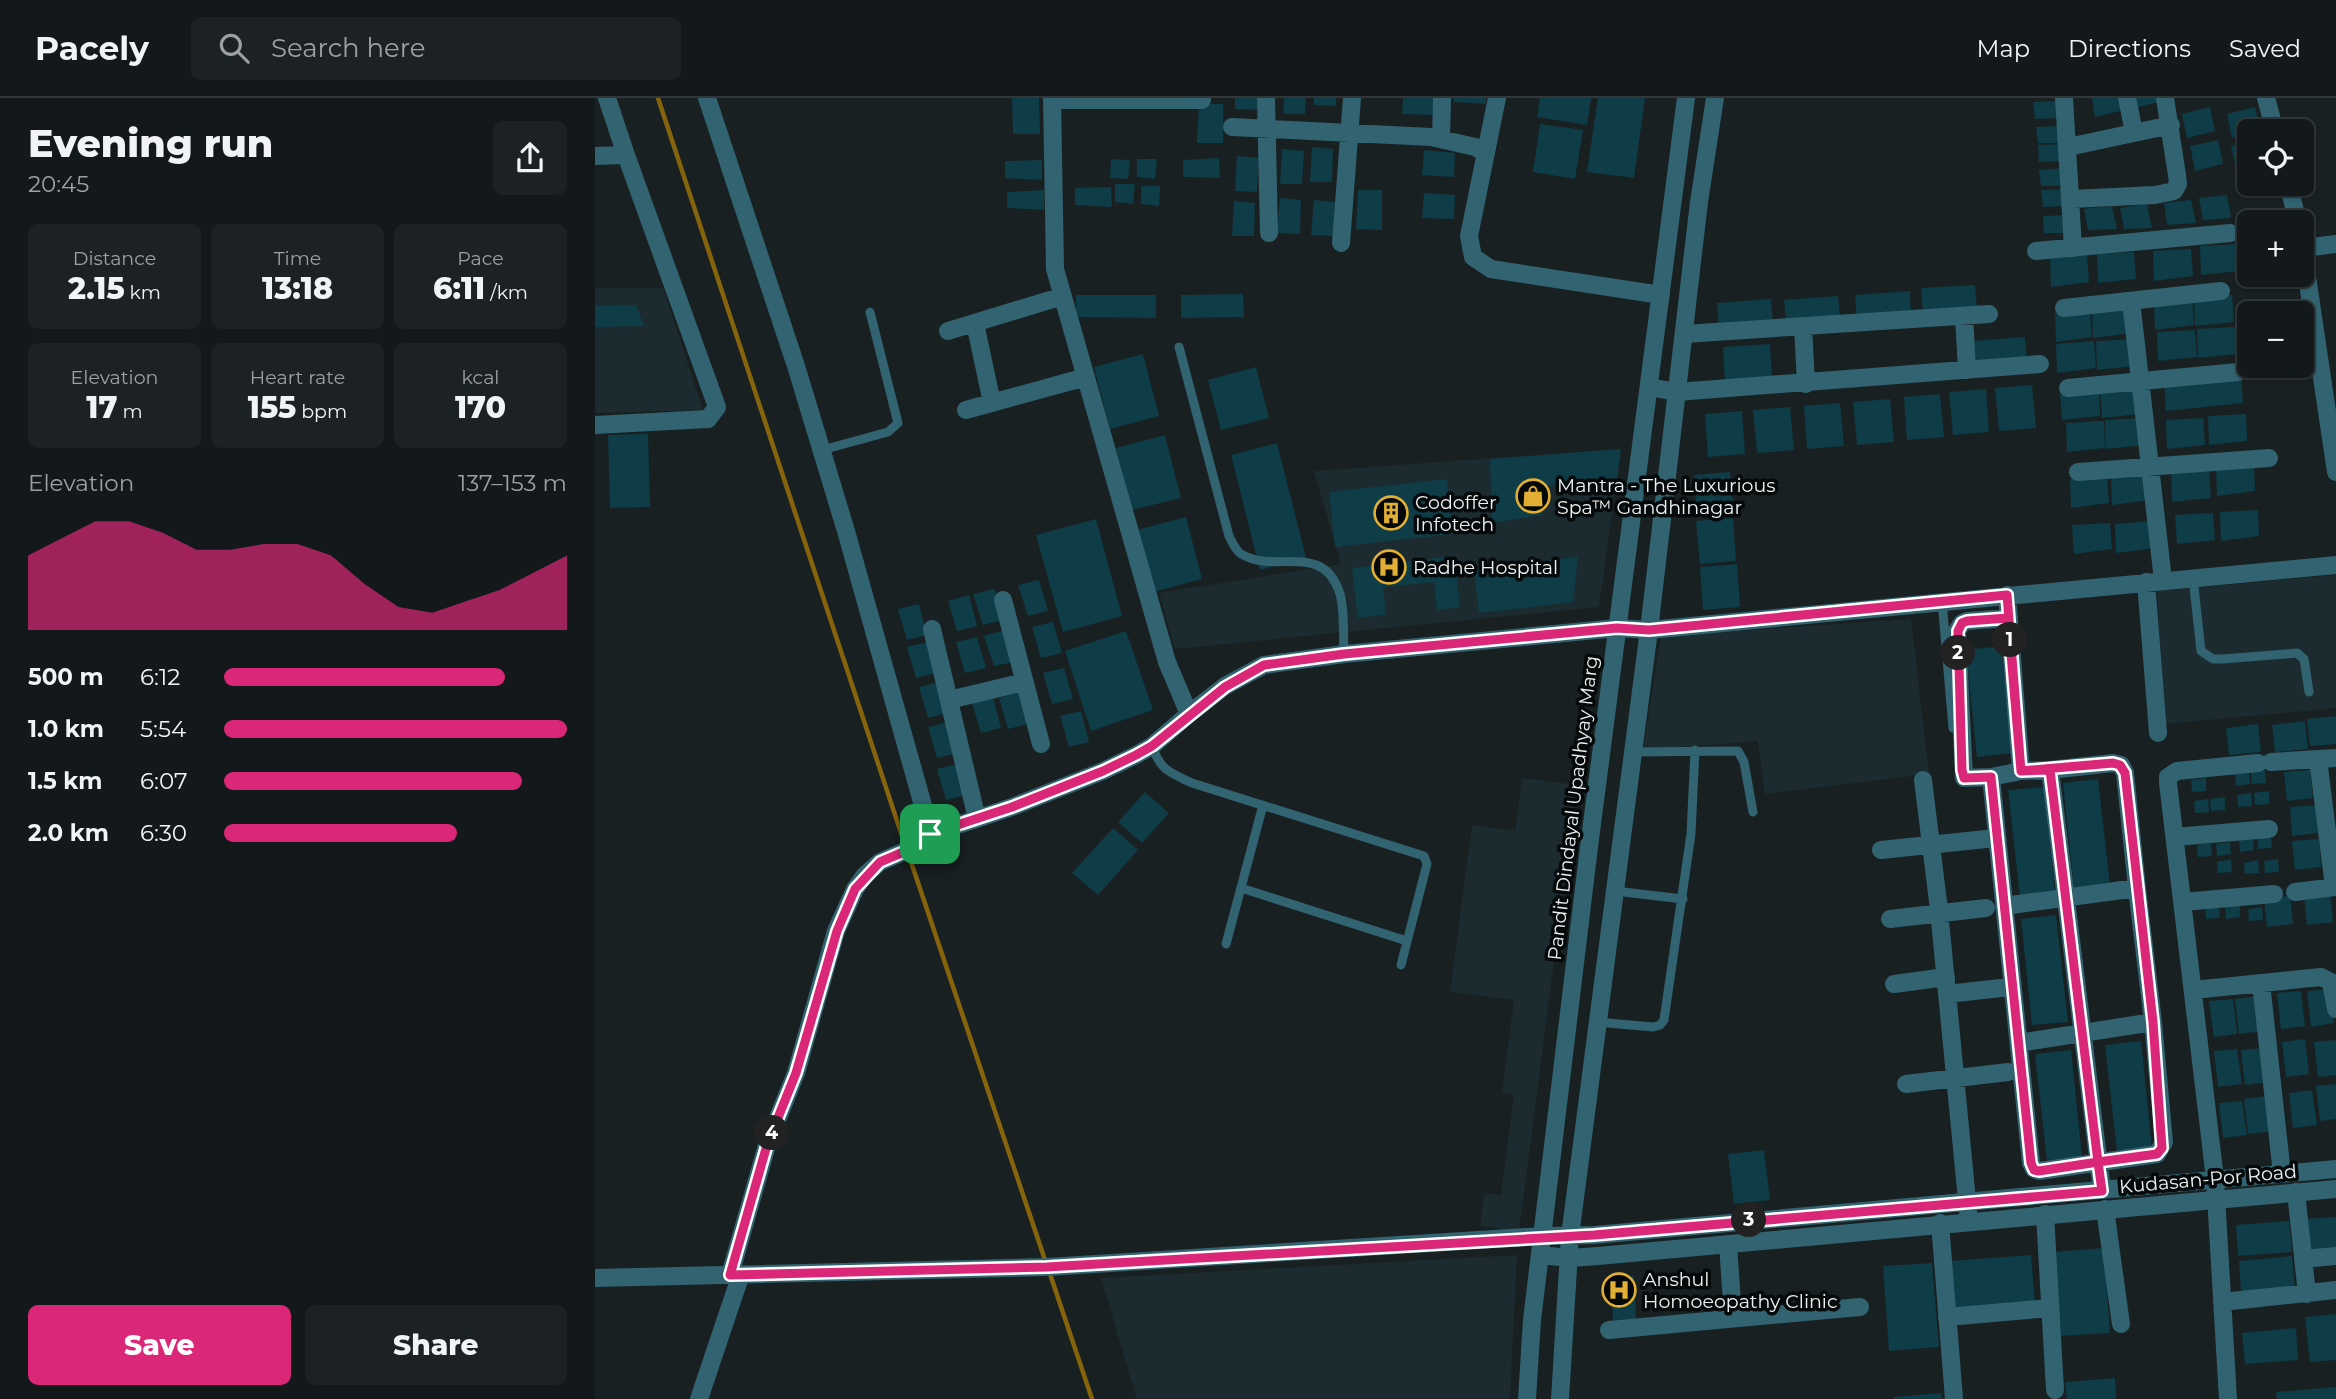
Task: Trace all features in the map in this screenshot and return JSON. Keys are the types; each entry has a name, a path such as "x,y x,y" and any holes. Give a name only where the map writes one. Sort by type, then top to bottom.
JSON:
{"street":[{"path":"595,425 708,419 717,407 607,98"},
{"path":"707,98 822,450 889,677 930,834"},
{"path":"1266,98 1269,233"},
{"path":"1341,243 1352,98"},
{"path":"1441,139 1442,98"},
{"path":"1497,98 1469,236 1473,257 1491,269 1661,295"},
{"name":"Pandit Dindayal Upadhyay Marg","path":"1527,1399 1540,1255 1617,628 1686,98"},
{"path":"1560,1399 1570,1236 1715,98"},
{"path":"2064,98 2073,248"},
{"path":"2127,98 2134,132"},
{"path":"2072,199 2155,195 2174,191 2178,184 2165,98"},
{"path":"2266,98 2272,119"},
{"path":"1189,714 1164,651 1055,270 1052,99 1202,100"},
{"path":"2068,147 2171,125"},
{"path":"1231,127 1350,131 1441,139 1475,147 1486,153"},
{"path":"595,156 626,155"},
{"path":"2036,251 2230,233"},
{"path":"2314,243 2336,244"},
{"path":"2310,287 2333,428 2336,472"},
{"path":"2064,308 2221,291"},
{"path":"948,331 1063,296"},
{"path":"2131,301 2150,466 2158,733"},
{"path":"1684,334 1989,314"},
{"path":"1964,316 1967,370"},
{"path":"975,323 992,403"},
{"path":"1803,326 1806,384"},
{"path":"1649,387 1677,392 2040,364"},
{"path":"2068,388 2237,372"},
{"path":"967,410 1086,377"},
{"path":"2078,472 2269,457"},
{"path":"699,1399 736,1275 767,1145 796,1073 837,931 855,889 865,875 893,854 915,847 930,834 1103,771 1152,746 1225,687 1264,665 1344,654 1617,628 1649,630 2336,565"},
{"path":"2007,595 2021,771"},
{"path":"1003,600 1041,744"},
{"path":"1991,777 1995,907 2018,1042 2034,1170 2157,1154 2162,1148 2153,1022 2125,773 2120,765 2113,763 1964,778 1958,631 1962,623 1967,621 2008,618"},
{"path":"932,629 977,819"},
{"path":"949,700 1024,681"},
{"path":"2228,1399 2215,1179 2168,783 2171,774 2265,762 2327,759 2335,887 2295,892"},
{"path":"2050,770 2120,1324"},
{"path":"1923,780 1969,1221"},
{"path":"2175,837 2269,829"},
{"path":"1881,850 1986,839"},
{"path":"1890,919 2137,888"},
{"path":"2183,902 2274,894"},
{"path":"2193,990 2321,976 2331,982 2336,1009"},
{"path":"2261,983 2282,1174"},
{"path":"1894,984 2001,988"},
{"path":"2018,1042 2153,1022"},
{"path":"1906,1084 2008,1072"},
{"name":"Kudasan-Por Road","path":"1540,1255 1570,1258 2045,1214 2215,1179 2336,1169"},
{"name":"Kudasan-Por Road","path":"595,1279 1047,1267 1570,1236 1968,1202 2216,1199 2336,1188"},
{"path":"2295,1192 2307,1294"},
{"path":"2045,1214 2055,1390"},
{"path":"1940,1223 1954,1399"},
{"path":"1728,1244 1733,1318"},
{"path":"2304,1259 2336,1256"},
{"path":"2222,1302 2336,1290"},
{"path":"1609,1330 1860,1307"},
{"path":"1947,1317 2050,1307"}],"lane":[{"path":"822,450 888,432 898,423 870,312"},
{"path":"1179,347 1229,537 1239,553 1258,560 1296,561 1315,564 1326,570 1341,597 1344,654"},
{"path":"2193,578 2200,652 2213,659 2297,653 2304,659 2309,692"},
{"path":"1942,601 1955,746"},
{"path":"1152,746 1163,769 1192,783 1424,856 1427,864 1401,965"},
{"path":"1633,752 1729,749 1742,755 1753,812"},
{"path":"1597,1022 1653,1027 1664,1020 1683,899 1695,784 1695,750"},
{"path":"1226,944 1263,804"},
{"path":"1241,888 1407,940"},
{"path":"1615,891 1683,899"}],"shaded area":[{"path":"595,288 663,288 703,410 595,413"},
{"path":"1621,449 1599,607 1175,649 1159,593 1341,564 1314,471"},
{"path":"2336,575 2336,708 2164,724 2157,591"},
{"path":"1911,619 1929,774 1765,794 1758,741 1643,750 1661,636"},
{"path":"1522,778 1577,785 1519,1231 1480,1226 1484,1193 1501,1195 1514,1095 1502,1093 1514,1000 1450,992 1472,825 1515,831"},
{"path":"1517,1255 1510,1399 1137,1399 1101,1278"}],"building":[{"path":"1012,98 1039,98 1040,134 1013,134"},
{"path":"1235,98 1259,98 1259,110 1235,109"},
{"path":"1284,98 1306,98 1305,114 1283,114"},
{"path":"1314,98 1336,98 1336,106 1314,105"},
{"path":"1403,98 1435,98 1434,115 1402,114"},
{"path":"1454,98 1486,98 1486,104 1454,102"},
{"path":"1540,98 1591,98 1587,125 1537,117"},
{"path":"1598,98 1645,98 1634,178 1587,172"},
{"path":"2092,98 2121,98 2124,110 2095,117"},
{"path":"2133,98 2163,98 2163,101 2135,108"},
{"path":"2058,101 2059,118 2035,119 2033,102"},
{"path":"1199,104 1223,104 1223,143 1197,143"},
{"path":"2210,107 2215,131 2187,138 2182,114"},
{"path":"2255,107 2258,119 2237,119 2237,136 2232,138 2227,114"},
{"path":"1540,124 1583,130 1575,179 1533,172"},
{"path":"2061,126 2062,143 2038,143 2036,127"},
{"path":"2218,140 2223,164 2195,171 2190,146"},
{"path":"2063,144 2063,161 2039,162 2038,145"},
{"path":"2237,145 2236,170 2231,146"},
{"path":"1312,147 1333,149 1332,182 1310,182"},
{"path":"1282,149 1304,151 1302,184 1280,184"},
{"path":"1424,150 1455,153 1454,177 1422,175"},
{"path":"1237,156 1259,158 1257,192 1235,191"},
{"path":"1219,158 1220,178 1183,177 1183,160"},
{"path":"1111,159 1130,160 1128,179 1110,178"},
{"path":"1137,159 1157,159 1155,179 1137,177"},
{"path":"1042,160 1042,180 1005,178 1005,161"},
{"path":"2064,168 2065,186 2041,186 2039,170"},
{"path":"1115,184 1135,184 1133,204 1115,202"},
{"path":"1141,186 1160,186 1159,206 1141,204"},
{"path":"1111,187 1112,207 1075,205 1075,188"},
{"path":"2066,189 2066,206 2043,207 2041,190"},
{"path":"1044,190 1044,210 1007,208 1007,192"},
{"path":"1358,190 1382,190 1382,230 1356,229"},
{"path":"1424,193 1455,195 1454,219 1422,218"},
{"path":"2227,195 2231,218 2203,220 2199,198"},
{"path":"1280,198 1301,200 1300,234 1277,233"},
{"path":"1314,200 1335,202 1334,236 1311,235"},
{"path":"2191,200 2196,223 2167,225 2164,203"},
{"path":"1234,201 1255,203 1254,236 1232,236"},
{"path":"2147,204 2152,228 2124,229 2120,208"},
{"path":"2112,206 2117,229 2088,230 2084,209"},
{"path":"2067,215 2068,233 2044,233 2043,216"},
{"path":"2237,244 2237,271 2201,275 2200,246"},
{"path":"2191,249 2193,276 2154,281 2153,251"},
{"path":"2134,252 2136,279 2098,283 2097,254"},
{"path":"2087,255 2089,282 2051,287 2050,258"},
{"path":"1975,285 1977,309 1923,313 1921,288"},
{"path":"1910,291 1911,316 1857,319 1855,295"},
{"path":"1243,294 1244,317 1181,318 1181,295"},
{"path":"1076,295 1156,295 1156,318 1076,317"},
{"path":"2232,295 2234,322 2195,326 2194,297"},
{"path":"1838,296 1840,321 1786,324 1784,300"},
{"path":"2192,298 2194,325 2155,330 2154,301"},
{"path":"1771,299 1773,324 1719,327 1717,303"},
{"path":"636,305 644,326 595,327 595,306"},
{"path":"2130,306 2132,333 2093,338 2092,309"},
{"path":"2090,311 2092,337 2056,342 2055,313"},
{"path":"2235,327 2236,354 2198,358 2197,329"},
{"path":"2195,330 2197,357 2158,361 2157,332"},
{"path":"2025,337 2027,362 1973,366 1971,341"},
{"path":"2134,339 2135,366 2097,370 2096,341"},
{"path":"2094,341 2096,368 2057,373 2056,344"},
{"path":"1770,344 1772,381 1725,384 1723,347"},
{"path":"1143,354 1159,416 1110,429 1094,367"},
{"path":"1256,367 1269,418 1221,430 1208,380"},
{"path":"2237,376 2241,378 2243,403 2166,411 2164,382"},
{"path":"2032,385 2036,428 1999,431 1995,388"},
{"path":"2138,387 2140,414 2102,418 2100,389"},
{"path":"1986,389 1989,432 1953,435 1949,392"},
{"path":"2099,389 2100,416 2062,420 2060,391"},
{"path":"1940,394 1944,437 1907,440 1904,397"},
{"path":"1890,399 1894,442 1857,445 1853,402"},
{"path":"1840,403 1844,446 1807,449 1804,406"},
{"path":"1790,407 1794,450 1757,453 1753,410"},
{"path":"1742,411 1745,454 1708,457 1705,414"},
{"path":"2246,414 2247,441 2209,445 2208,416"},
{"path":"2143,418 2145,445 2106,449 2105,420"},
{"path":"2203,418 2205,445 2167,449 2166,420"},
{"path":"2104,421 2105,448 2067,452 2066,423"},
{"path":"648,434 650,507 610,508 608,435"},
{"path":"1165,435 1181,498 1132,510 1116,448"},
{"path":"1277,443 1306,558 1260,570 1231,455"},
{"path":"1621,449 1617,478 1541,486 1542,515 1492,523 1490,459"},
{"path":"2254,464 2255,491 2217,496 2216,467"},
{"path":"2209,471 2211,498 2172,502 2171,473"},
{"path":"1730,472 1734,515 1697,518 1694,475"},
{"path":"2149,473 2150,500 2112,505 2111,476"},
{"path":"2107,476 2109,503 2071,508 2070,479"},
{"name":"Codoffer Infotech","path":"1447,479 1453,534 1335,547 1329,492"},
{"path":"2258,510 2259,536 2221,541 2220,512"},
{"path":"2213,513 2215,540 2177,544 2175,515"},
{"path":"1186,517 1202,579 1153,592 1137,530"},
{"path":"1733,518 1736,561 1700,564 1696,521"},
{"path":"1096,519 1122,616 1063,632 1036,535"},
{"path":"2153,521 2154,548 2116,553 2115,524"},
{"path":"2110,523 2112,549 2074,554 2072,525"},
{"path":"1454,556 1460,607 1437,610 1434,582 1383,587 1386,614 1358,618 1352,568"},
{"path":"1578,557 1573,602 1479,613 1474,568"},
{"path":"1737,564 1740,607 1703,610 1700,567"},
{"path":"1039,580 1048,611 1028,616 1018,585"},
{"path":"995,589 1003,620 983,625 973,594"},
{"path":"969,595 977,626 957,631 948,601"},
{"path":"919,604 927,635 907,640 898,609"},
{"path":"1053,622 1062,653 1041,658 1032,627"},
{"path":"1005,630 1014,662 994,666 984,636"},
{"path":"1126,631 1153,710 1091,731 1065,651"},
{"path":"977,637 986,668 965,673 956,642"},
{"path":"928,642 936,673 916,678 907,647"},
{"path":"2001,646 2013,753 1977,757 1966,650"},
{"path":"1064,668 1073,699 1052,704 1043,673"},
{"path":"940,682 948,713 928,718 919,687"},
{"path":"1020,692 1028,724 1008,729 999,698"},
{"path":"993,697 1001,728 981,733 972,703"},
{"path":"1081,711 1089,742 1069,747 1060,716"},
{"path":"2336,716 2336,744 2310,746 2307,719"},
{"path":"2305,721 2308,749 2275,752 2272,725"},
{"path":"949,722 958,753 937,758 928,727"},
{"path":"2258,724 2261,752 2229,755 2226,728"},
{"path":"958,764 966,795 946,800 937,769"},
{"path":"2265,770 2266,783 2252,784 2251,772"},
{"path":"2310,770 2313,798 2287,801 2284,772"},
{"path":"2249,772 2250,784 2236,786 2235,774"},
{"path":"2206,778 2206,791 2192,792 2191,780"},
{"path":"2098,779 2110,885 2074,889 2063,783"},
{"path":"2044,787 2055,893 2020,897 2008,790"},
{"path":"2269,791 2269,804 2255,805 2254,793"},
{"path":"1145,792 1169,813 1142,843 1118,822"},
{"path":"2251,793 2252,806 2238,807 2237,795"},
{"path":"2225,797 2225,810 2211,811 2210,799"},
{"path":"2208,799 2209,812 2195,813 2194,801"},
{"path":"2316,805 2318,833 2292,836 2290,807"},
{"path":"1113,828 1138,850 1098,895 1072,873"},
{"path":"2271,835 2272,848 2258,849 2257,837"},
{"path":"2253,838 2254,850 2240,852 2239,840"},
{"path":"2319,839 2321,867 2295,870 2292,841"},
{"path":"2230,842 2231,854 2217,856 2216,844"},
{"path":"2211,843 2212,856 2198,857 2197,845"},
{"path":"2231,859 2232,872 2218,873 2217,862"},
{"path":"2278,859 2279,872 2265,873 2264,861"},
{"path":"2258,860 2259,873 2245,874 2244,863"},
{"path":"2330,894 2333,922 2307,925 2304,896"},
{"path":"2290,896 2293,924 2267,927 2264,898"},
{"path":"2219,905 2220,918 2206,919 2205,907"},
{"path":"2240,905 2240,917 2226,919 2225,907"},
{"path":"2262,907 2263,920 2249,921 2248,909"},
{"path":"2056,915 2068,1022 2032,1025 2021,919"},
{"path":"2330,989 2334,1023 2311,1027 2307,991"},
{"path":"2301,991 2305,1026 2281,1029 2277,993"},
{"path":"2258,996 2263,1031 2239,1034 2235,999"},
{"path":"2233,999 2237,1034 2214,1037 2209,1001"},
{"path":"2305,1039 2309,1074 2286,1077 2282,1042"},
{"path":"2336,1040 2336,1075 2318,1077 2314,1042"},
{"path":"2141,1041 2152,1148 2117,1151 2105,1045"},
{"path":"2264,1048 2269,1082 2245,1085 2241,1050"},
{"path":"2237,1049 2242,1084 2218,1087 2214,1051"},
{"path":"2071,1050 2082,1157 2047,1160 2035,1054"},
{"path":"2336,1084 2336,1119 2320,1121 2316,1086"},
{"path":"2312,1090 2317,1125 2293,1128 2289,1093"},
{"path":"2268,1096 2272,1131 2248,1134 2244,1099"},
{"path":"2242,1101 2247,1135 2223,1138 2219,1103"},
{"path":"1764,1150 1770,1200 1734,1204 1728,1154"},
{"path":"2336,1217 2336,1248 2307,1251 2304,1219"},
{"path":"2289,1221 2292,1252 2238,1256 2236,1225"},
{"path":"2104,1248 2110,1333 2060,1336 2054,1252"},
{"path":"2031,1255 2035,1303 1954,1309 1951,1261"},
{"path":"2292,1256 2295,1288 2241,1292 2239,1261"},
{"path":"1932,1263 1939,1347 1889,1351 1883,1266"},
{"path":"1634,1276 1636,1319 1613,1320 1611,1277"},
{"path":"2336,1314 2336,1360 2310,1362 2305,1317"},
{"path":"2296,1328 2298,1360 2245,1364 2242,1333"},
{"path":"2115,1378 2116,1399 2067,1399 2065,1382"},
{"path":"2336,1387 2336,1399 2277,1399 2276,1392"},
{"path":"1941,1393 1942,1399 1894,1399 1894,1397"}],"waterway":[{"path":"658,98 905,845"},
{"path":"908,853 1046,1263"},
{"path":"1049,1271 1092,1399"}],"place":[{"name":"Mantra - The Luxurious Spa™ Gandhinagar","path":"1533,496"},
{"name":"Codoffer Infotech","path":"1391,513"},
{"name":"Radhe Hospital","path":"1389,567"},
{"name":"Anshul Homoeopathy Clinic","path":"1619,1290"}],"route":[{"path":"930,834 915,847 893,854 880,862 865,875 855,889 837,931 796,1073 767,1145 744,1218 730,1275 1047,1267 1594,1235 2102,1191 2098,1162 2157,1154 2164,1142 2125,773 2120,765 2113,763 2021,771 2008,618 1967,621 1962,623 1958,631 1962,770 1964,778 1991,777 2031,1163 2034,1170 2039,1171 2098,1162 2050,770 2021,771 2007,595 1649,630 1617,628 1344,654 1264,665 1225,687 1152,746 1136,755 1012,807 930,834"}]}
